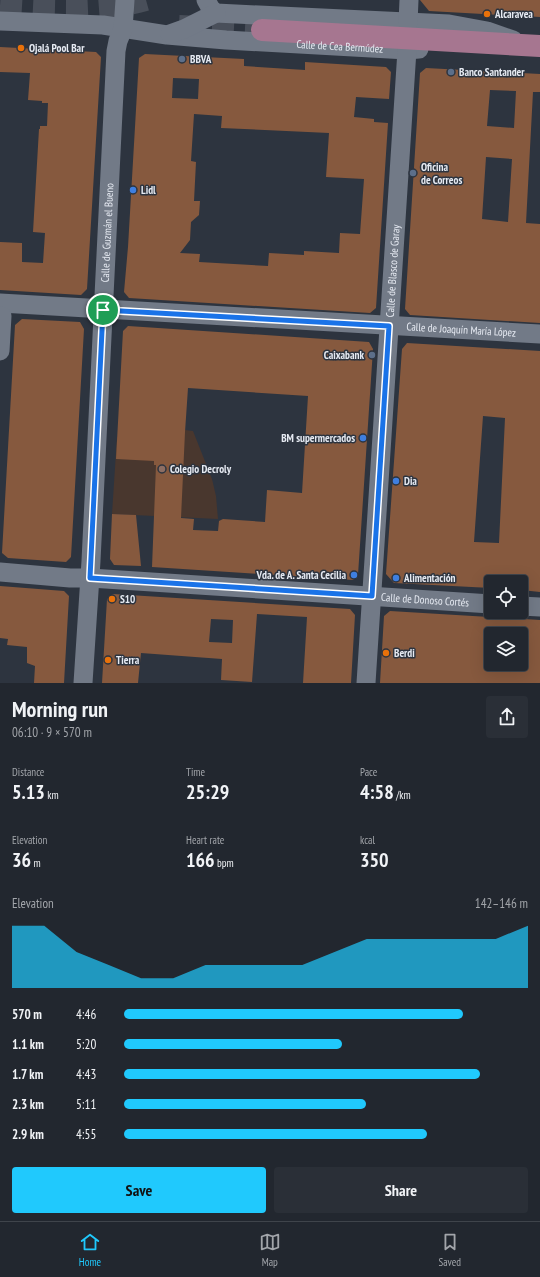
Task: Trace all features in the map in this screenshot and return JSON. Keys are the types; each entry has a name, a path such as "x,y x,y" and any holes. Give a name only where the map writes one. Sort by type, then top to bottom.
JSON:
{"main road":[{"name":"Calle de Cea Bermúdez","path":"262,30 460,40 527,45"}],"street":[{"name":"Calle de Guzmán el Bueno","path":"83,683 90,578 116,51 123,29 125,0"},
{"path":"408,23 409,0"},
{"name":"Calle de Cea Bermúdez","path":"167,35 184,29 211,6 408,23 449,24 487,31 527,45"},
{"name":"Calle de Cea Bermúdez","path":"0,20 103,25 167,35 243,41 407,50 527,45"},
{"name":"Calle de Blasco de Garay","path":"366,683 407,50"},
{"path":"0,351 1,310"},
{"name":"Calle de Joaquín María López","path":"1,310 103,310 540,334"},
{"name":"Calle de Donoso Cortés","path":"0,572 70,578 90,578 484,604"},
{"path":"528,606 540,607"}],"shaded area":[{"name":"Colegio Decroly","path":"185,430 193,431 212,479 216,496 218,519 112,514 117,437 127,438"}],"building":[{"path":"420,0 540,0 540,17 429,11"},
{"path":"0,47 96,52 101,57 87,289 81,295 0,290 0,242 22,243 22,262 43,263 45,233 33,232 39,129 40,126 47,126 48,103 28,100 30,73 0,72"},
{"path":"145,54 244,59 244,66 305,70 305,62 386,67 391,72 389,99 356,97 354,117 374,119 374,122 388,123 376,308 370,313 129,298 124,292 139,58","holes":["173,78 199,79 198,99 172,98","194,114 222,116 221,128 329,133 326,177 364,179 360,234 340,233 339,253 304,251 304,255 269,253 268,266 199,262 200,254 180,253 190,240 191,222 199,215 200,201 194,201 196,162 191,161"]},
{"path":"426,68 540,74 540,92 533,92 526,223 540,224 540,323 410,315 405,309 420,73","holes":["490,90 516,91 514,128 487,126","486,157 512,159 508,222 482,219"]},
{"path":"22,319 80,322 84,329 71,557 66,562 8,558 2,553 15,325"},
{"path":"128,326 369,342 373,349 358,575 353,580 152,567 156,465 154,465 154,461 116,459 123,331","holes":["188,388 308,396 302,493 267,490 265,522 223,519 219,521 218,531 193,530 194,519 181,518"]},
{"path":"407,343 540,351 540,592 528,591 528,575 484,575 484,588 394,583 386,574 402,349","holes":["483,416 505,418 499,543 474,542"]},
{"path":"112,514 136,515 141,566 114,565 110,559"},
{"path":"0,586 64,591 69,596 64,683 34,683 35,666 27,663 27,647 7,645 8,639 0,638"},
{"path":"113,594 350,609 355,615 351,683 303,683 307,617 257,614 252,682 221,680 222,659 141,653 138,683 102,683 107,599","holes":["211,619 233,620 232,643 209,642"]},
{"path":"390,611 484,617 484,619 540,620 540,683 380,683 384,616"}],"tunnel":[{"path":"0,6 74,9 110,7 146,0"},
{"path":"179,26 262,30"}],"place":[{"name":"Alcaravea","path":"487,14"},
{"name":"Ojalá Pool Bar","path":"21,48"},
{"name":"BBVA","path":"182,59"},
{"name":"Banco Santander","path":"451,72"},
{"name":"Oficina de Correos","path":"413,173"},
{"name":"Lidl","path":"133,190"},
{"name":"Caixabank","path":"372,355"},
{"name":"BM supermercados","path":"363,438"},
{"name":"Colegio Decroly","path":"162,469"},
{"name":"Dia","path":"396,481"},
{"name":"Vda. de A. Santa Cecilia","path":"354,575"},
{"name":"Alimentación","path":"396,578"},
{"name":"S10","path":"112,599"},
{"name":"Berdi","path":"386,653"},
{"name":"Tierra","path":"108,660"}],"route":[{"path":"103,310 389,326 372,596 90,578 103,310"}]}
